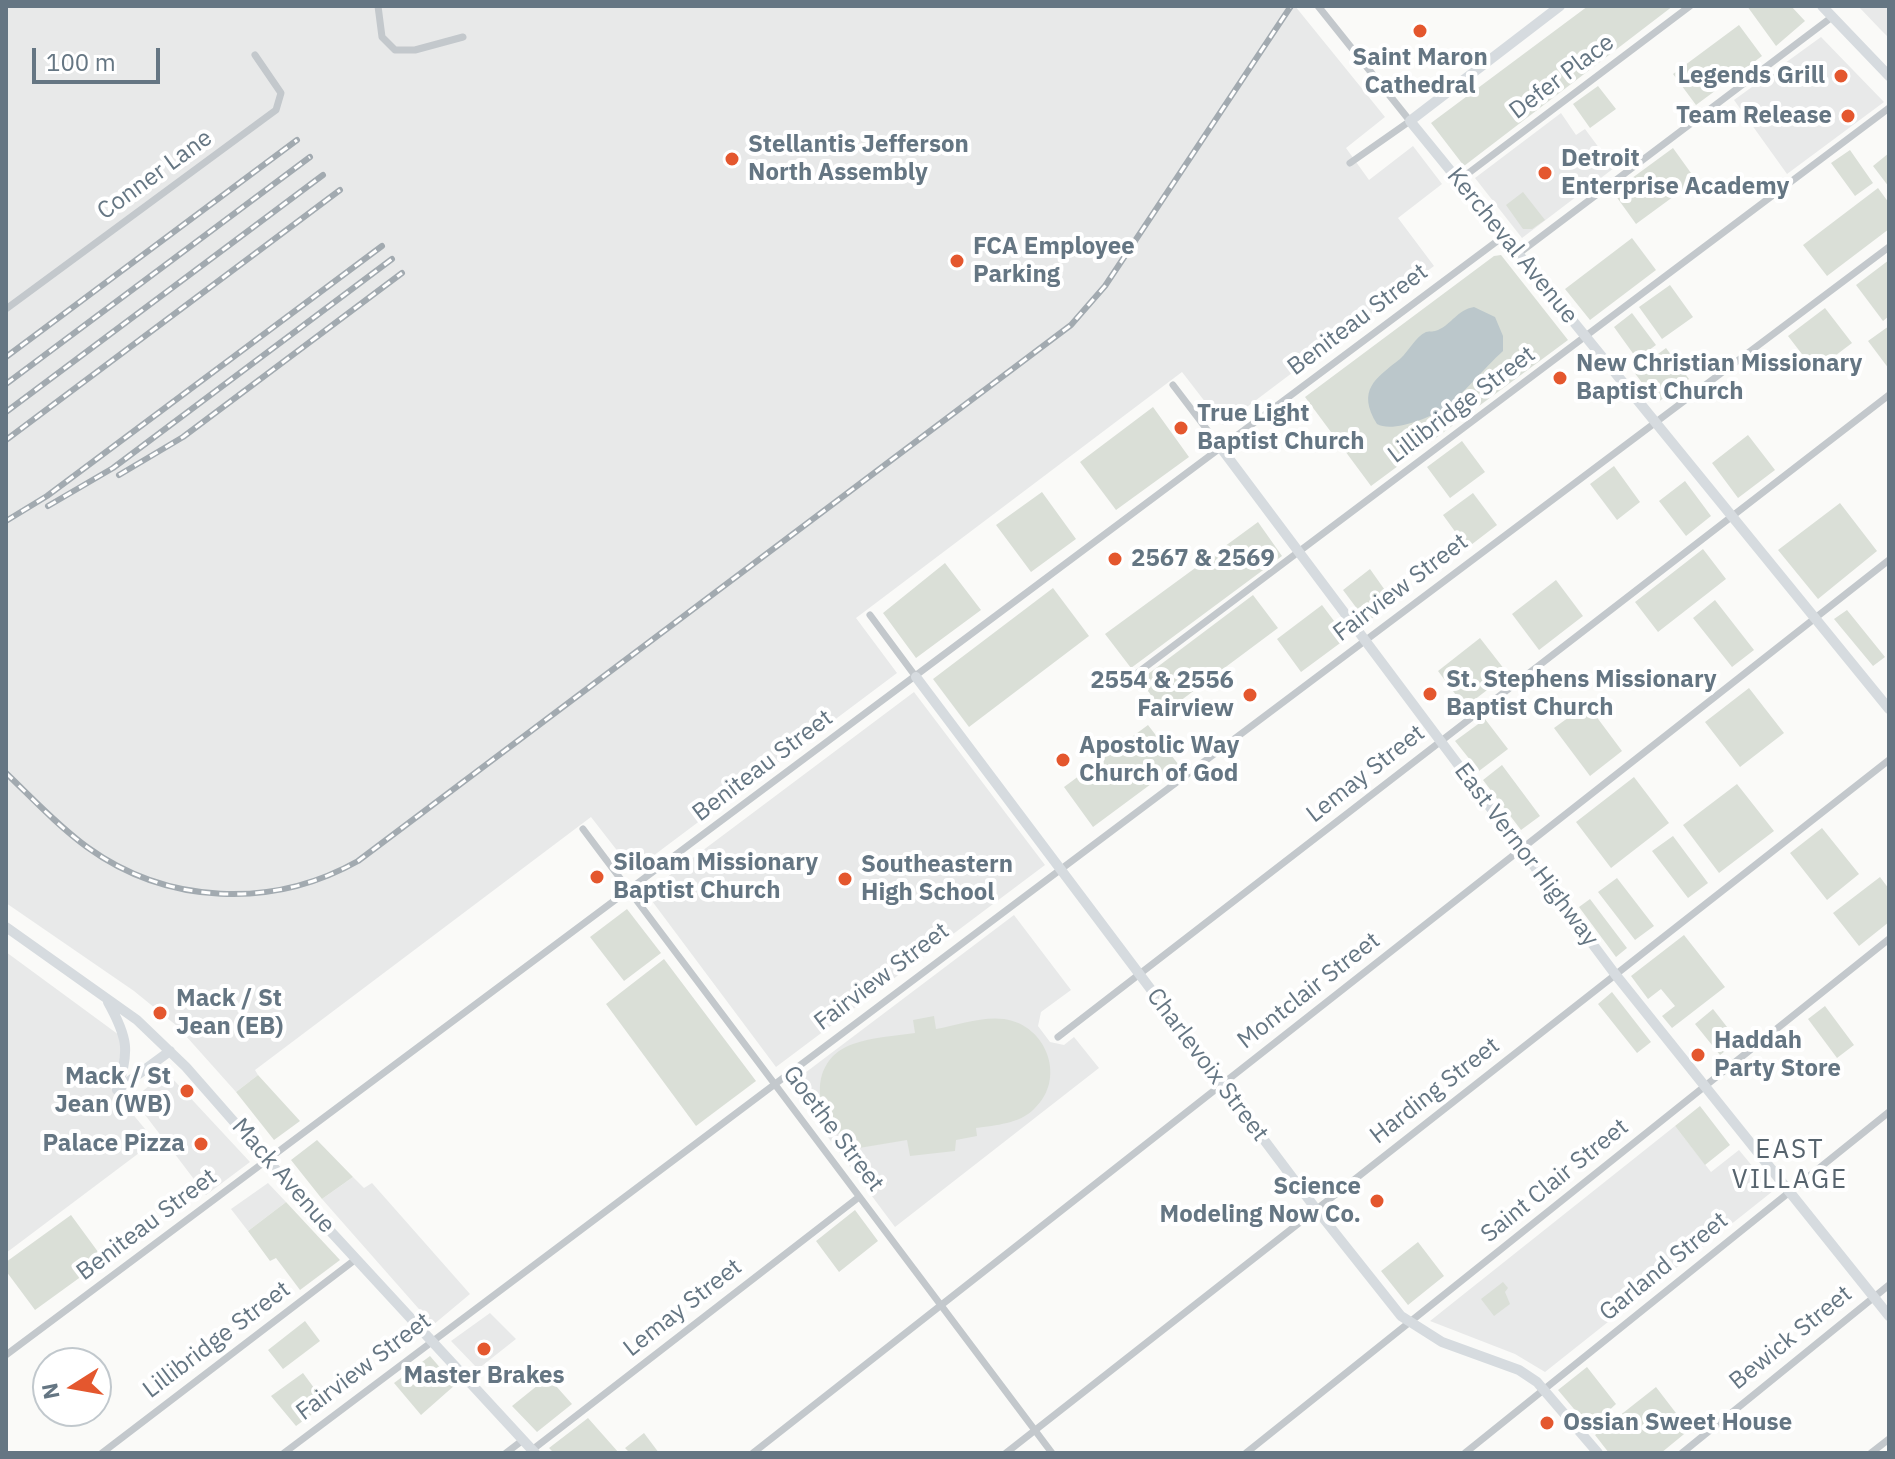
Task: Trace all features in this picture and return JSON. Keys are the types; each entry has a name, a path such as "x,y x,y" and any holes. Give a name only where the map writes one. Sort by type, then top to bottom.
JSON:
{"street":[{"path":"378,6 382,37 395,50 415,50 463,37"},
{"name":"Kercheval Avenue","path":"1318,6 1889,709"},
{"path":"1350,163 1560,6"},
{"name":"Defer Place","path":"1458,181 1690,6"},
{"path":"1822,6 1889,76"},
{"path":"1518,254 1832,17"},
{"name":"Conner Lane","path":"6,309 276,110 281,93 255,55"},
{"name":"Lillibridge Street","path":"1136,674 1889,108"},
{"name":"Beniteau Street","path":"6,1355 1504,236"},
{"name":"Fairview Street","path":"284,1453 1889,247"},
{"name":"East Vernor Highway","path":"1173,385 1615,974 1703,1088 1889,1316"},
{"name":"Lemay Street","path":"1058,1037 1889,395"},
{"name":"Montclair Street","path":"753,1453 1889,560"},
{"name":"Charlevoix Street","path":"870,615 1316,1209 1409,1322 1442,1342 1519,1370 1544,1390 1598,1453"},
{"name":"Harding Street","path":"1006,1453 1889,760"},
{"name":"Goethe Street","path":"583,829 1052,1453"},
{"name":"Mack Avenue","path":"6,927 137,1020 170,1051 534,1452"},
{"name":"Saint Clair Street","path":"1246,1453 1889,939"},
{"path":"107,1000 126,1038 124,1070 117,1090 170,1051"},
{"name":"Garland Street","path":"1465,1453 1889,1112"},
{"name":"Lemay Street","path":"534,1452 859,1197"},
{"name":"Lillibridge Street","path":"102,1453 356,1259"},
{"name":"Bewick Street","path":"1682,1453 1889,1285"},
{"path":"1871,1453 1889,1439"},
{"path":"506,1453 523,1440"}],"shaded area":[{"path":"6,6 1295,6 1385,117 1346,148 1369,180 1413,146 1442,184 1398,218 1434,266 1223,425 1182,372 856,618 897,673 633,871 591,817 255,1070 258,1075 236,1092 177,1026 134,991 6,903"},
{"path":"1588,6 1673,6 1464,166 1431,123"},
{"path":"1747,6 1791,6 1805,21 1776,46"},
{"path":"1858,6 1889,6 1889,38 1880,29"},
{"path":"1739,25 1762,56 1696,105 1673,74"},
{"path":"1821,37 1884,102 1787,174 1734,100"},
{"path":"1598,86 1616,109 1590,128 1573,104"},
{"name":"Detroit Enterprise Academy","path":"1561,113 1576,135 1585,129 1614,168 1522,238 1475,178"},
{"path":"1673,148 1696,180 1636,224 1613,192"},
{"path":"1850,150 1873,183 1855,196 1831,163"},
{"path":"1889,153 1889,187 1873,166"},
{"path":"1878,188 1889,203 1889,229 1827,276 1803,245"},
{"path":"1523,192 1545,220 1532,229 1523,229 1506,205"},
{"path":"1632,238 1656,270 1590,320 1565,289"},
{"path":"1501,255 1568,340 1371,486 1305,397 1494,256"},
{"path":"1889,260 1889,316 1883,321 1856,285"},
{"path":"1670,285 1693,317 1662,339 1639,307"},
{"path":"1474,307 1495,317 1503,336 1503,351 1443,409 1401,426 1377,424 1368,402 1377,379 1422,334 1438,330 1463,311"},
{"path":"1825,308 1852,343 1815,371 1788,336"},
{"path":"1632,313 1656,345 1637,359 1614,327"},
{"path":"1889,326 1889,369 1868,341"},
{"path":"1666,348 1689,379 1657,403 1634,372"},
{"path":"1153,407 1189,457 1116,510 1080,462"},
{"path":"1748,435 1775,470 1738,498 1712,463"},
{"path":"1462,441 1485,472 1450,498 1427,467"},
{"path":"1614,466 1640,502 1617,520 1590,484"},
{"path":"1685,481 1711,516 1686,536 1659,501"},
{"path":"1042,492 1076,539 1031,572 996,525"},
{"path":"1473,493 1497,525 1467,548 1443,515"},
{"path":"1840,503 1877,551 1818,599 1778,550"},
{"path":"1258,522 1282,556 1131,668 1105,634"},
{"path":"1703,549 1726,579 1658,632 1635,602"},
{"path":"945,563 981,610 916,658 883,613"},
{"path":"1370,569 1394,603 1367,622 1343,590"},
{"path":"1556,580 1583,616 1539,650 1512,614"},
{"path":"1053,588 1089,636 969,727 933,679"},
{"path":"1253,595 1278,628 1164,713 1140,680"},
{"path":"1715,600 1754,650 1732,667 1693,618"},
{"path":"1322,605 1347,638 1301,672 1277,639"},
{"path":"1847,610 1885,657 1873,666 1834,619"},
{"path":"1480,638 1508,674 1465,707 1438,671"},
{"path":"1749,688 1784,733 1740,767 1705,722"},
{"name":"Southeastern High School","path":"914,692 1045,865 776,1067 646,893"},
{"path":"1587,704 1622,751 1590,776 1554,728"},
{"path":"1485,719 1508,749 1479,771 1455,741"},
{"path":"1148,725 1178,764 1093,827 1064,787"},
{"path":"1502,765 1540,816 1521,830 1483,780"},
{"path":"1634,777 1669,823 1611,868 1576,822"},
{"path":"1737,784 1774,831 1719,873 1683,825"},
{"path":"1822,828 1859,874 1827,900 1790,853"},
{"path":"1673,836 1708,883 1688,898 1652,851"},
{"path":"1880,877 1889,889 1889,922 1859,946 1833,913"},
{"path":"1617,878 1654,926 1635,940 1598,892"},
{"path":"1590,899 1627,948 1616,957 1579,907"},
{"path":"627,909 661,953 624,981 590,937"},
{"name":"Southeastern High School","path":"1014,915 1071,990 1041,1012 1038,1026 1050,1042 1064,1045 1074,1037 1099,1068 895,1227 789,1085"},
{"path":"1684,935 1725,987 1672,1028 1662,1016 1675,1006 1661,989 1648,999 1631,976"},
{"path":"6,952 119,1035 122,1045 120,1069 107,1083 155,1141 6,1253"},
{"path":"664,959 756,1081 696,1126 606,1004"},
{"path":"1612,992 1651,1042 1637,1053 1598,1004"},
{"path":"1825,1006 1854,1045 1837,1058 1808,1019"},
{"path":"1713,1009 1738,1041 1720,1055 1695,1024"},
{"path":"934,1016 936,1029 996,1018 1019,1023 1031,1031 1048,1055 1049,1083 1044,1097 1021,1118 976,1128 977,1136 956,1140 955,1151 910,1156 907,1140 841,1151 839,1140 844,1138 833,1127 821,1101 822,1074 829,1062 839,1051 853,1044 915,1033 913,1020"},
{"path":"258,1075 300,1121 274,1140 236,1092"},
{"path":"170,1076 250,1162 206,1195 133,1099 160,1077"},
{"path":"1700,1106 1730,1145 1705,1165 1675,1126"},
{"path":"1675,1126 1711,1172 1739,1150 1773,1191 1545,1372 1515,1354 1430,1321"},
{"path":"317,1140 353,1177 322,1199 291,1160"},
{"path":"353,1177 364,1188 372,1183 470,1294 433,1325 322,1199"},
{"path":"268,1183 286,1202 248,1231 231,1209"},
{"path":"286,1202 340,1260 300,1290 276,1258 270,1261 248,1231"},
{"path":"855,1210 878,1241 839,1272 816,1241"},
{"path":"71,1215 104,1260 35,1310 6,1271 6,1262"},
{"path":"1418,1242 1444,1276 1408,1305 1381,1271"},
{"path":"1503,1282 1508,1288 1505,1292 1510,1304 1494,1316 1481,1299"},
{"path":"490,1313 516,1339 478,1369 451,1341"},
{"path":"305,1321 320,1341 283,1369 268,1350"},
{"path":"430,1356 455,1385 421,1415 394,1383"},
{"path":"1587,1367 1616,1404 1590,1428 1558,1390"},
{"path":"303,1373 326,1404 296,1426 271,1396"},
{"path":"548,1377 572,1404 537,1432 512,1406"},
{"path":"1656,1387 1689,1430 1661,1453 1609,1453 1595,1435"},
{"path":"588,1418 619,1453 554,1453 549,1448"},
{"path":"644,1433 659,1453 630,1453 625,1448"}],"railway":[{"path":"6,773 87,847 118,866 185,890 221,894 256,893 325,877 358,861 1071,325 1105,286 1291,6"},
{"path":"6,357 297,140"},
{"path":"6,384 310,157"},
{"path":"6,412 323,175"},
{"path":"6,440 340,190"},
{"path":"6,521 47,496 382,246"},
{"path":"48,506 113,468 392,259"},
{"path":"119,475 183,437 402,273"}],"place":[{"name":"Saint Maron Cathedral","path":"1420,31"},
{"name":"Legends Grill","path":"1841,76"},
{"name":"Team Release","path":"1848,116"},
{"name":"Stellantis Jefferson North Assembly","path":"732,159"},
{"name":"Detroit Enterprise Academy","path":"1545,173"},
{"name":"FCA Employee Parking","path":"957,261"},
{"name":"New Christian Missionary Baptist Church","path":"1560,378"},
{"name":"True Light Baptist Church","path":"1181,428"},
{"name":"2567 & 2569","path":"1115,559"},
{"name":"St. Stephens Missionary Baptist Church","path":"1430,694"},
{"name":"2554 & 2556 Fairview","path":"1250,695"},
{"name":"Apostolic Way Church of God","path":"1063,760"},
{"name":"Siloam Missionary Baptist Church","path":"597,877"},
{"name":"Southeastern High School","path":"845,879"},
{"name":"Mack / St Jean (EB)","path":"160,1013"},
{"name":"Haddah Party Store","path":"1698,1055"},
{"name":"Mack / St Jean (WB)","path":"187,1091"},
{"name":"Palace Pizza","path":"201,1144"},
{"name":"Science Modeling Now Co.","path":"1377,1201"},
{"name":"Master Brakes","path":"484,1349"},
{"name":"Ossian Sweet House","path":"1547,1423"}],"district":[{"name":"EAST VILLAGE","path":"1790,1165"}]}
